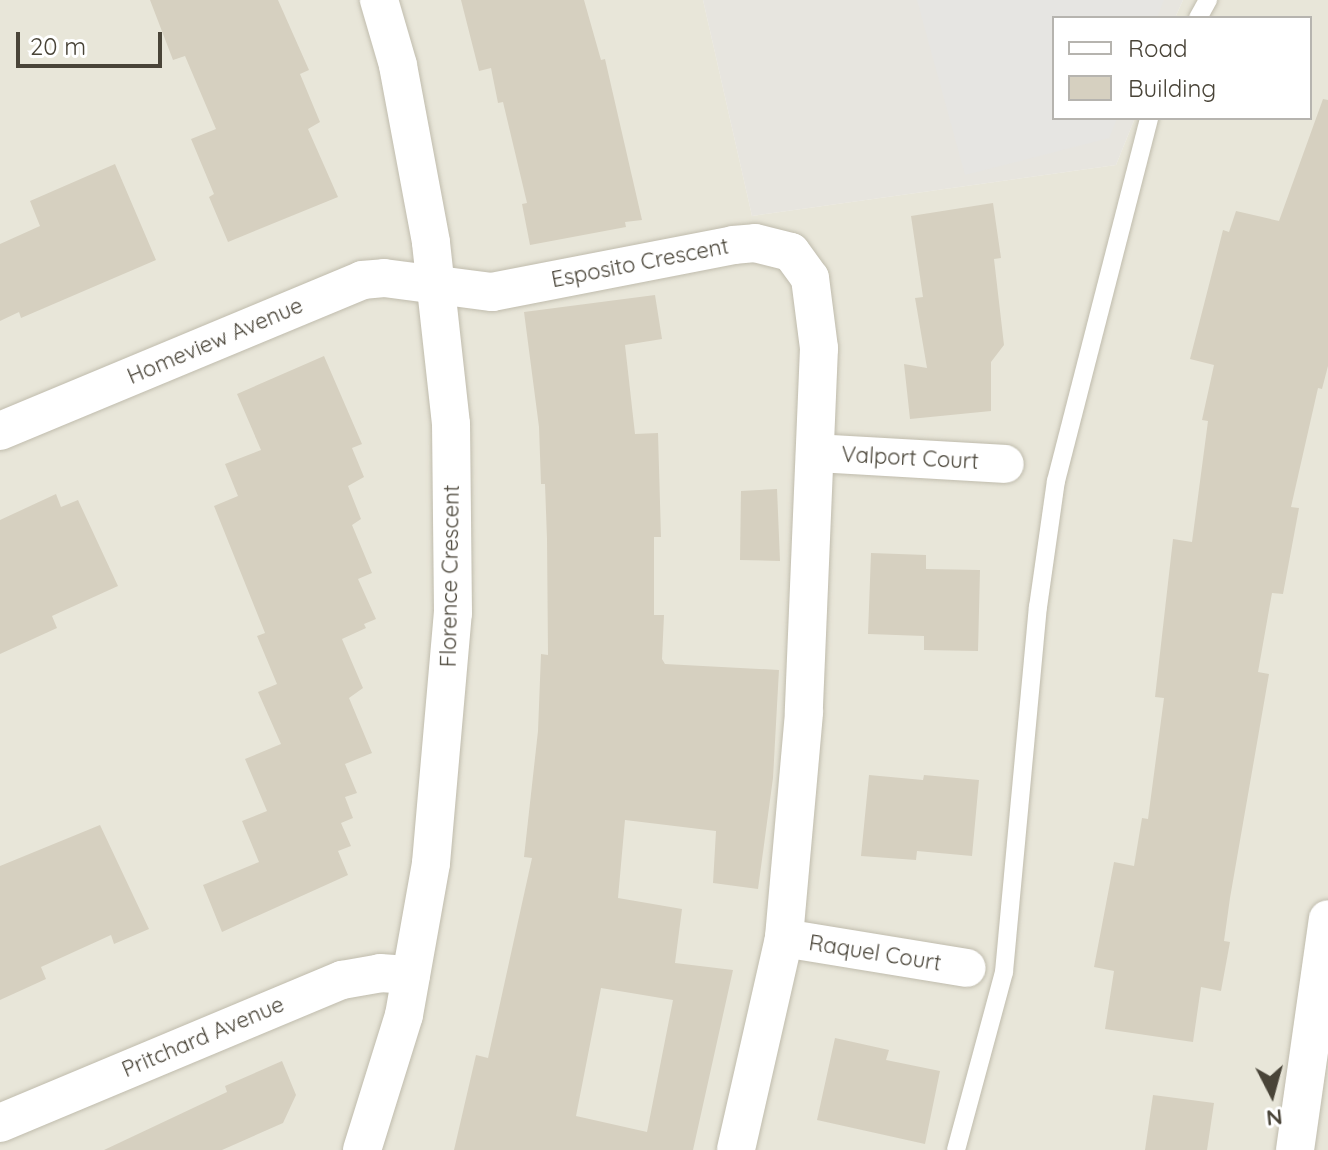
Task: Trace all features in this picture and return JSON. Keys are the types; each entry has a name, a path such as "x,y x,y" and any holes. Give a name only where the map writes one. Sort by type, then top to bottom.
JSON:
{"street":[{"name":"Florence Crescent","path":"362,1150 404,1015 431,863 444,752 453,613 451,424 435,283 411,126 379,0"},
{"name":"Esposito Crescent","path":"435,283 492,292 755,243 791,252 810,278 815,298 819,348 815,453"},
{"name":"Homeview Avenue","path":"0,431 362,280 384,278 435,283"},
{"name":"Valport Court","path":"815,453 1005,464"},
{"path":"736,1150 784,938 804,713 815,453"},
{"path":"1295,1150 1328,919"},
{"name":"Raquel Court","path":"784,938 967,968"},
{"name":"Pritchard Avenue","path":"0,1123 342,980 380,973 411,975"}],"lane":[{"path":"956,1150 1004,972 1038,607 1056,481 1148,120"}],"shaded area":[{"path":"0,0 703,0 752,216 1116,165 1134,120 1312,120 1312,16 1176,16 1183,0 1328,0 1328,1150 0,1150"},
{"path":"703,0 1183,0 1176,16 1052,16 1052,120 1134,120 1116,165 752,216"},
{"path":"917,0 1164,0 1158,16 1052,16 1052,120 1116,120 1109,138 965,175"}],"building":[{"path":"150,0 278,0 309,70 300,74 320,122 308,129 338,197 228,242 209,197 214,194 191,139 216,129 185,56 173,60"},
{"path":"461,0 584,0 601,60 605,59 642,220 625,222 626,227 530,245 522,204 527,203 503,102 498,103 491,68 479,71"},
{"path":"1323,99 1328,100 1328,366 1322,389 1318,388 1291,507 1299,508 1283,594 1272,593 1258,672 1269,674 1230,898 1224,941 1230,942 1221,991 1201,987 1193,1042 1105,1029 1114,971 1094,967 1114,862 1134,866 1142,818 1148,819 1164,698 1155,697 1173,539 1192,542 1208,421 1202,420 1214,365 1190,359 1223,230 1229,232 1236,211 1279,221"},
{"path":"115,164 156,260 21,318 19,312 0,321 0,244 40,226 30,201"},
{"path":"993,203 1001,258 994,259 1004,345 991,362 991,411 910,419 904,364 927,368 915,298 923,297 911,216"},
{"path":"655,295 662,339 625,345 635,434 658,433 661,537 654,537 654,615 664,615 662,659 665,664 779,670 773,778 758,889 713,883 716,831 625,820 618,898 682,909 675,963 733,970 693,1150 454,1150 476,1055 488,1058 532,858 524,857 538,731 541,654 548,655 547,539 545,484 541,484 539,427 524,312","holes":["601,988 673,1000 647,1132 576,1116"]},
{"path":"324,356 362,444 352,448 364,477 348,486 361,519 352,525 372,573 358,579 376,619 364,624 366,628 342,639 363,688 349,698 372,753 345,764 357,793 345,797 353,818 341,823 351,846 338,851 348,875 222,932 203,885 259,862 242,821 267,811 245,759 281,744 258,692 277,684 257,636 265,633 214,506 238,496 225,464 261,450 237,394"},
{"path":"777,489 780,561 740,560 741,491"},
{"path":"56,494 61,507 78,500 118,586 52,616 57,628 0,654 0,520"},
{"path":"871,553 926,555 926,569 980,570 978,651 924,650 924,636 868,634"},
{"path":"869,775 923,780 924,775 979,780 972,856 917,851 916,860 861,856"},
{"path":"100,825 149,929 114,944 111,935 41,967 46,979 0,1000 0,866"},
{"path":"835,1038 889,1050 886,1060 940,1071 925,1144 817,1120"},
{"path":"282,1061 296,1095 283,1123 222,1150 104,1150 227,1092 225,1086"},
{"path":"1153,1095 1214,1103 1207,1150 1145,1150"}]}
